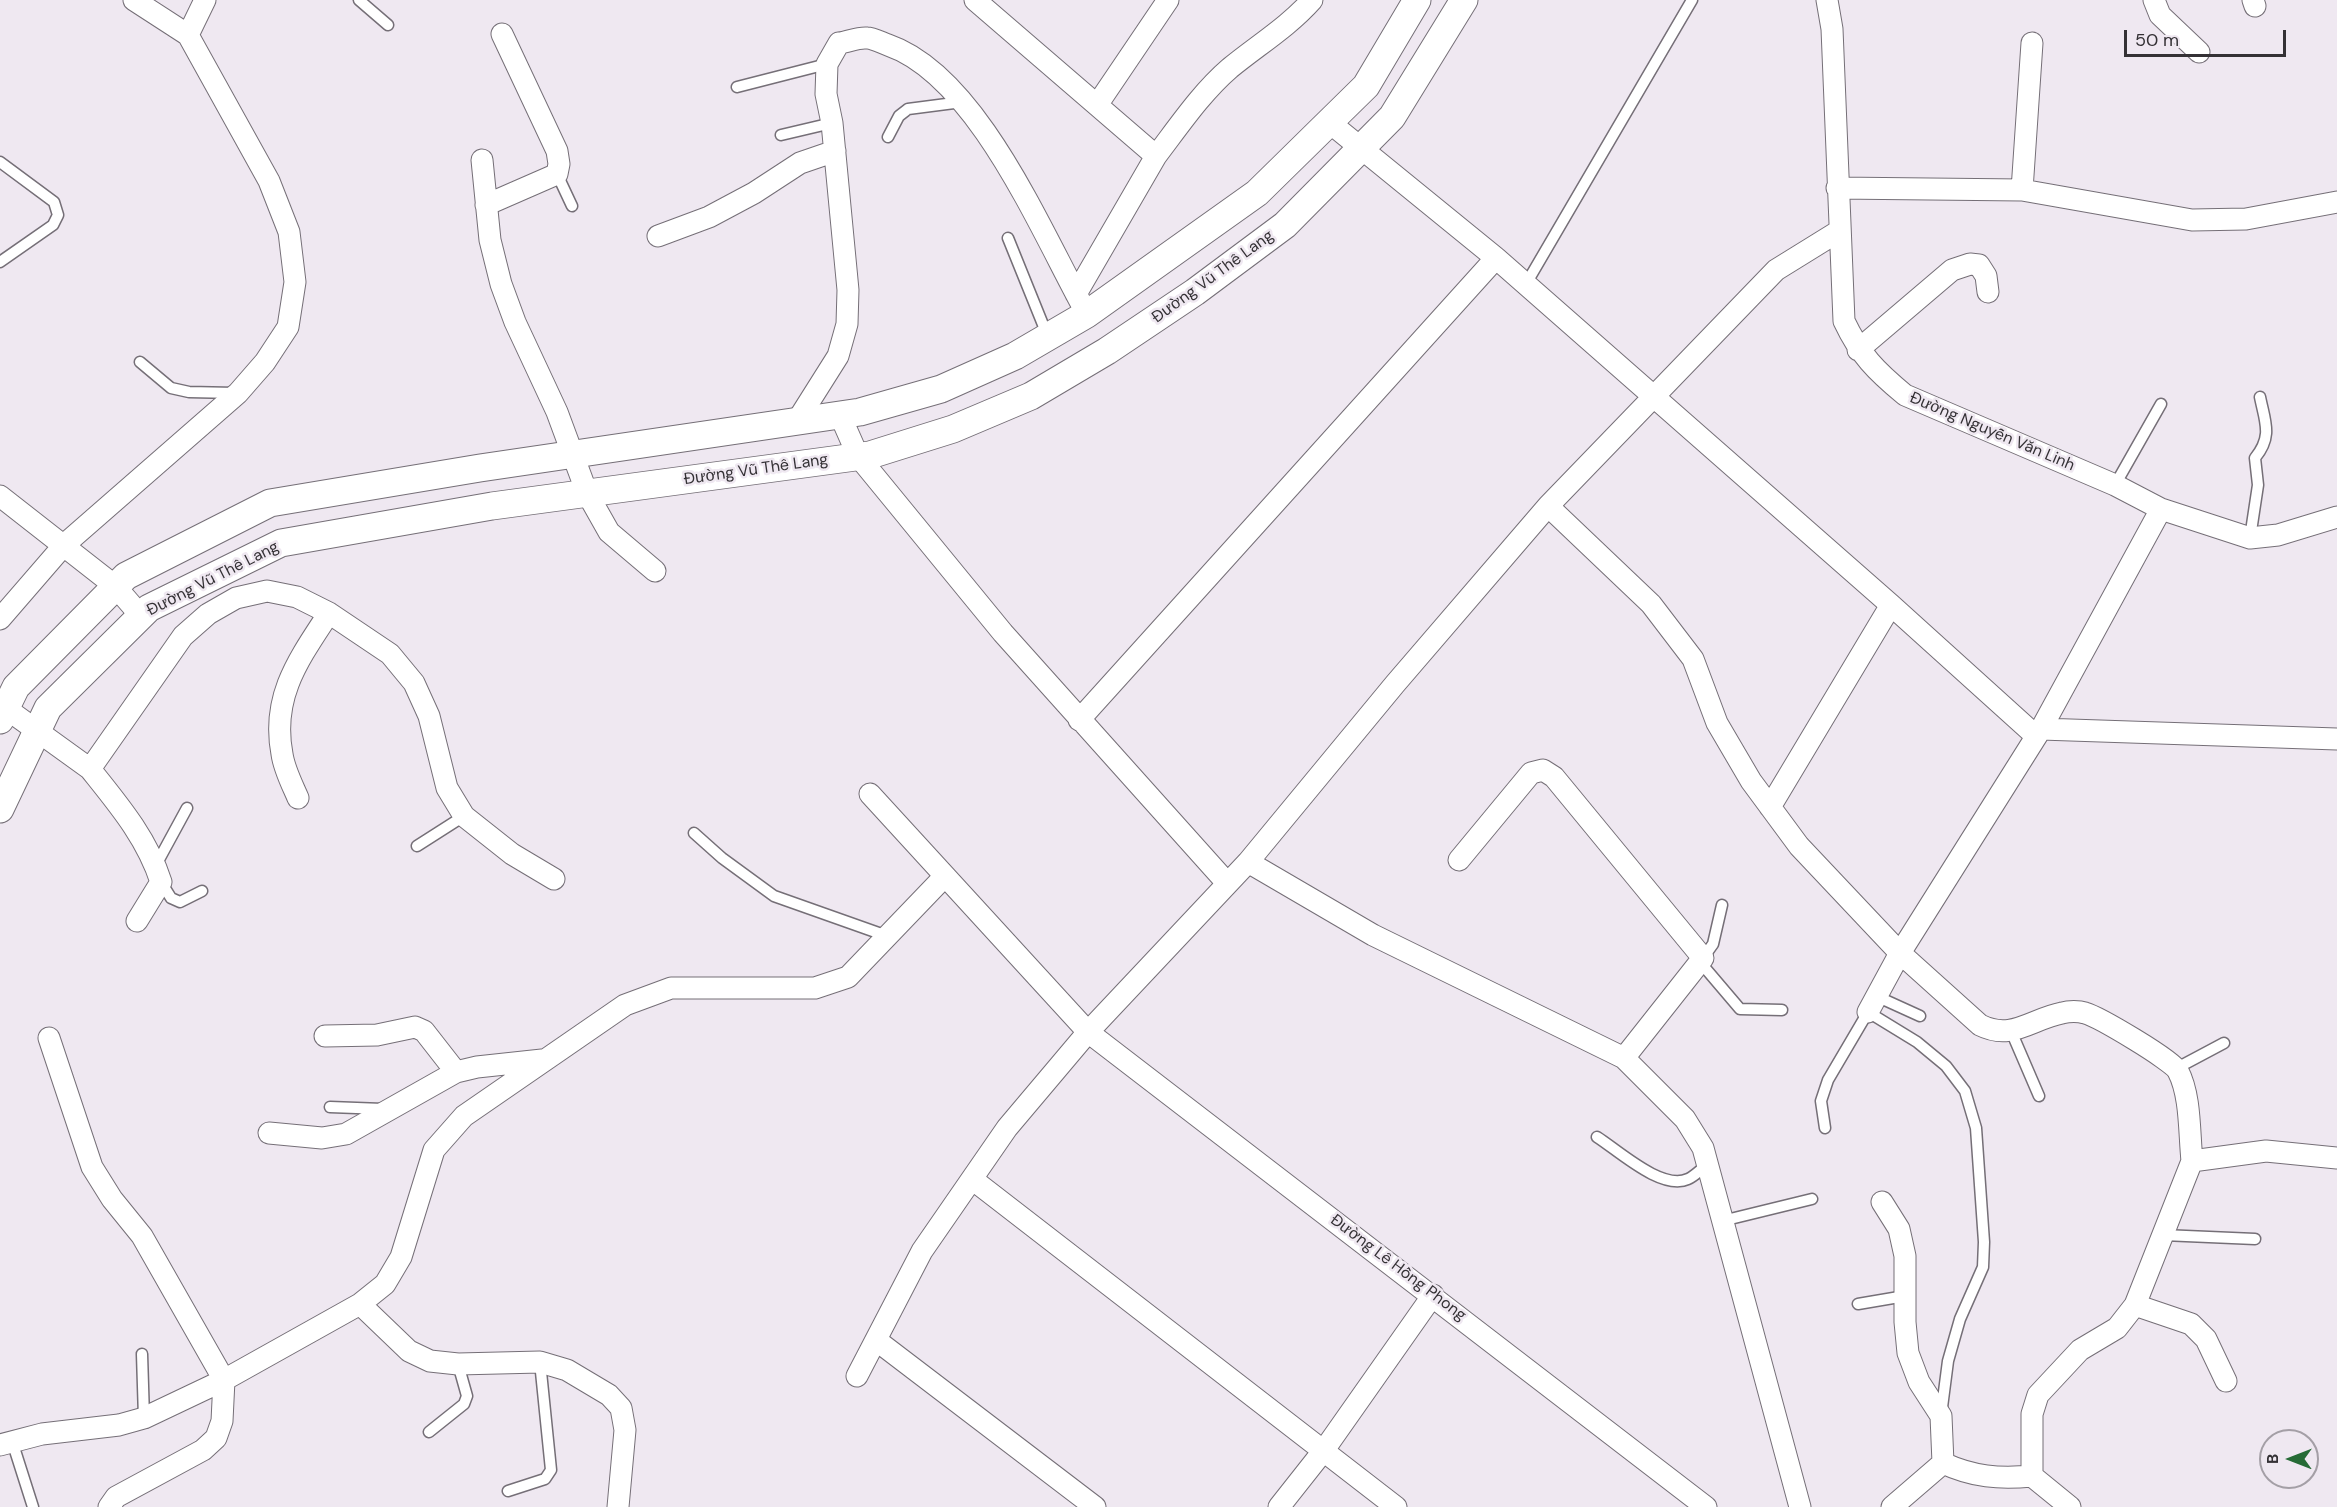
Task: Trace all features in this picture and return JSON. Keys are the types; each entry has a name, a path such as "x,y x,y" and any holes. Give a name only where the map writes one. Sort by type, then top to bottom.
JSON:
{"street":[{"path":"0,619 64,544 238,393 265,362 288,327 295,282 289,232 269,181 188,35 134,0"},
{"path":"188,35 205,0"},
{"path":"975,0 1156,156"},
{"path":"1097,105 1167,0"},
{"path":"1081,304 1156,156 1201,96 1230,69 1294,21 1312,0"},
{"path":"137,921 158,874 123,809 90,769 38,729 2,711 16,687 126,576 270,503 572,454 840,415 941,389 1015,356 1048,337 1081,304 1182,249 1257,193 1366,86 1417,0"},
{"name":"Đường Vũ Thê Lang","path":"0,809 48,708 149,608 281,543 587,493 858,456 953,429 1022,400 1107,351 1195,292 1285,225 1392,117 1464,0"},
{"name":"Đường Nguyễn Văn Linh","path":"1827,0 1832,29 1844,321 1858,350 1877,373 1905,395 2115,485 2161,509 2250,538 2278,535 2337,517"},
{"path":"2154,0 2160,15 2199,52"},
{"path":"486,205 557,174 560,164 557,151 502,34"},
{"path":"797,421 838,356 847,324 848,290 832,123 826,94 827,64 839,43 867,38 906,51 934,72 963,102 989,138 1081,304"},
{"path":"2022,190 2032,43"},
{"path":"1329,122 1496,258 2038,732 2337,739"},
{"path":"658,236 709,217 754,193 800,163 835,151"},
{"path":"482,160 490,240 501,284 587,493 609,532 655,571"},
{"path":"1837,188 2022,190 2192,220 2246,219 2337,202"},
{"path":"857,1376 922,1251 1007,1128 1088,1032 1248,861 1548,506 1776,270 1839,231"},
{"path":"1079,720 1496,258"},
{"path":"1858,350 1952,270 1970,264 1979,265 1986,276 1988,292"},
{"path":"840,415 858,456 1003,633 1227,883"},
{"path":"371,486 376,526"},
{"path":"0,496 115,586 141,616"},
{"path":"1548,506 1652,604 1693,659 1717,723 1750,781 1799,846 1900,953 1980,1025 1995,1032 2011,1031 2063,1012 2083,1012 2177,1068 2184,1083 2192,1161 2135,1305 2117,1328 2080,1350 2038,1395 2032,1414 2032,1476"},
{"path":"1872,1004 1900,953 2038,732 2161,509"},
{"path":"90,769 183,636 207,614 236,598 267,591 297,597 329,613 390,654 414,683 429,716 447,788 464,816 512,854 554,879"},
{"path":"1770,807 1891,605"},
{"path":"298,798 282,756 279,724 283,691 298,661 329,613"},
{"path":"1459,860 1531,773 1543,770 1554,777 1701,960 1624,1058"},
{"name":"Đường Lê Hồng Phong","path":"870,794 1088,1032 1706,1507"},
{"path":"1248,861 1373,935 1624,1058 1685,1119 1703,1148 1800,1507"},
{"path":"6,1443 42,1434 119,1425 144,1418 224,1380 360,1304 385,1284 401,1257 435,1150 464,1116 625,1005 671,988 814,988 848,977 945,876"},
{"path":"325,1036 377,1035 415,1027 424,1031 456,1072"},
{"path":"49,1038 92,1167 112,1199 142,1236 224,1380 222,1420 216,1438 203,1450 116,1497 109,1507"},
{"path":"269,1133 322,1138 346,1134 456,1072 477,1067 545,1060"},
{"path":"2192,1161 2266,1152 2337,1158"},
{"path":"972,1179 1396,1507"},
{"path":"1882,1202 1899,1229 1905,1256 1908,1353 1919,1382 1941,1416 1943,1463"},
{"path":"1279,1507 1324,1450 1433,1295"},
{"path":"360,1304 409,1351 430,1361 458,1364 540,1362 567,1370 609,1395 621,1408 625,1430 618,1507"},
{"path":"2135,1305 2191,1324 2206,1338 2226,1381"},
{"path":"876,1340 1095,1507"},
{"path":"1943,1463 1966,1474 1992,1478 2032,1476 2070,1507"},
{"path":"1892,1507 1943,1463"}],"lane":[{"path":"359,0 388,25"},
{"path":"1526,284 1692,0"},
{"path":"737,87 827,64"},
{"path":"888,137 898,116 908,109 963,102"},
{"path":"781,135 832,123"},
{"path":"0,162 54,202 58,215 53,225 0,262"},
{"path":"557,174 572,206"},
{"path":"1008,238 1048,337"},
{"path":"140,362 171,388 189,392 238,393"},
{"path":"2250,538 2258,485 2255,458 2265,447 2268,434 2260,397"},
{"path":"2115,485 2161,404"},
{"path":"187,807 158,874 171,898 180,902 202,891"},
{"path":"417,846 464,816"},
{"path":"694,833 729,864 774,896 887,936"},
{"path":"1722,905 1713,944 1701,960 1740,1009 1782,1010"},
{"path":"1872,1004 1920,1016"},
{"path":"1825,1128 1821,1101 1828,1080 1872,1004"},
{"path":"1872,1004 1946,1066 1965,1091 1976,1128 1984,1242 1983,1267 1960,1319 1948,1361 1941,1416"},
{"path":"2011,1031 2039,1096"},
{"path":"2177,1068 2224,1043"},
{"path":"330,1107 393,1109"},
{"path":"1597,1137 1657,1178 1675,1182 1688,1179 1707,1165"},
{"path":"1722,1221 1812,1199"},
{"path":"2163,1235 2255,1239"},
{"path":"1858,1304 1905,1296"},
{"path":"142,1354 144,1418"},
{"path":"508,1491 545,1479 551,1470 540,1362"},
{"path":"429,1432 464,1404 467,1396 458,1364"},
{"path":"6,1443 33,1507"}]}
